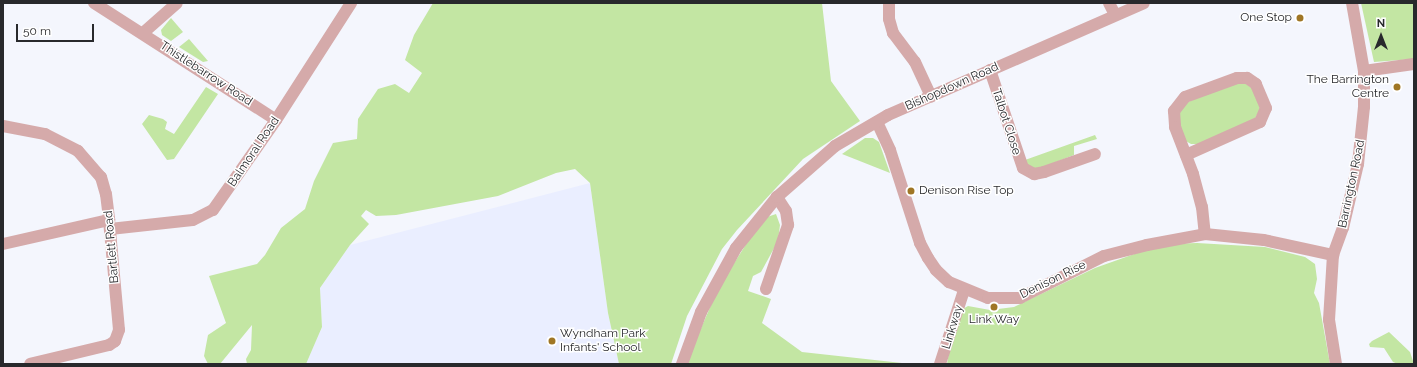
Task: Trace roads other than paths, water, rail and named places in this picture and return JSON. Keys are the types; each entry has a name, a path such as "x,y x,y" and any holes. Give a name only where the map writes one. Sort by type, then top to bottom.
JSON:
{"street":[{"name":"Thistlebarrow Road","path":"94,3 143,33 276,120"},
{"path":"143,33 178,3"},
{"name":"Balmoral Road","path":"3,244 110,224 188,220 208,214 229,191 351,3"},
{"path":"889,3 889,19 893,33 915,62 931,96"},
{"path":"1109,3 1115,15"},
{"name":"Bishopdown Road","path":"682,364 698,319 722,270 749,230 777,197 835,146 863,128 888,115 1144,3"},
{"name":"Barrington Road","path":"1336,364 1329,320 1333,255 1343,228 1358,164 1364,107 1364,71 1352,3"},
{"path":"1364,71 1414,64"},
{"name":"Talbot Close","path":"990,70 1023,168 1034,174 1044,172 1095,154"},
{"path":"1186,155 1260,122 1266,108 1256,84 1247,78 1237,78 1179,102 1174,111 1173,120 1201,202 1205,234"},
{"name":"Denison Rise","path":"877,122 890,150 920,243 936,270 964,290 988,298 1015,299 1104,256 1146,245 1205,234 1264,240 1333,255"},
{"name":"Bartlett Road","path":"3,126 44,134 70,145 87,158 105,187 110,224 119,330 115,341 109,345 30,364"},
{"path":"766,289 788,225 786,211 777,197"},
{"name":"Linkway","path":"940,364 964,290"}],"place":[{"name":"One Stop","path":"1300,18"},
{"name":"The Barrington Centre","path":"1397,87"},
{"name":"Denison Rise Top","path":"911,191"},
{"name":"Link Way","path":"994,307"},
{"name":"Wyndham Park Infants' School","path":"552,341"}]}
